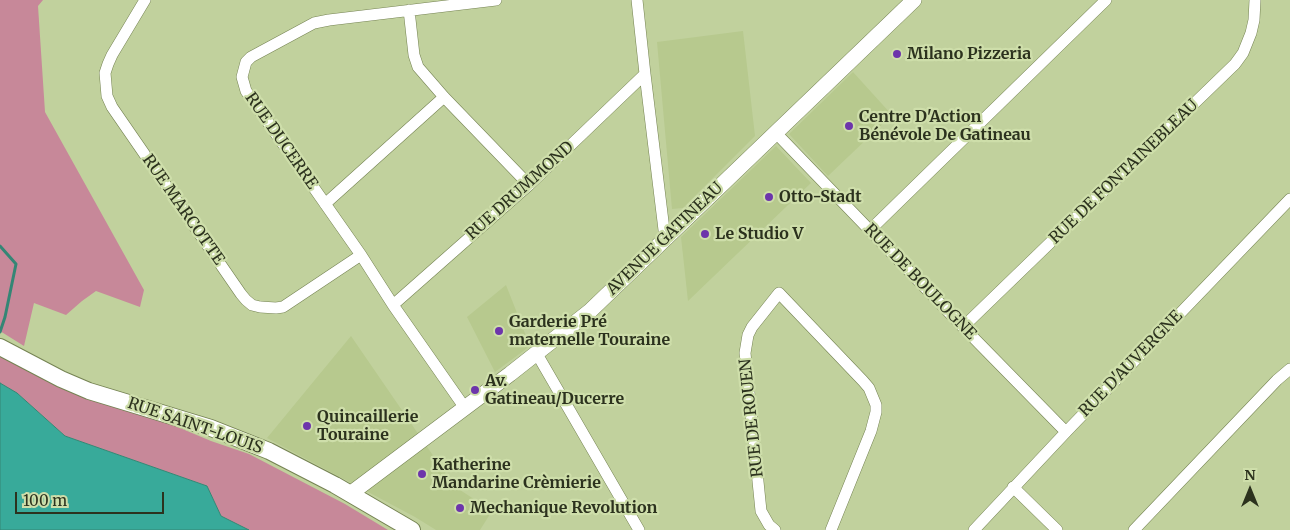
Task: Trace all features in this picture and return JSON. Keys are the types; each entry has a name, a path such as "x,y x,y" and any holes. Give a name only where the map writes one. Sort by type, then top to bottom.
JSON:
{"main road":[{"name":"RUE SAINT-LOUIS","path":"0,347 89,391 188,420 284,458 412,530"}],"street":[{"name":"RUE MARCOTTE","path":"145,0 108,64 105,73 107,96 112,107 240,294 252,304 260,307 283,307 361,255"},
{"name":"RUE DUCERRE","path":"465,408 246,91 242,77 246,62 250,57 314,23 496,0"},
{"path":"637,0 644,74 665,238"},
{"name":"AVENUE GATINEAU","path":"350,494 537,354 590,311 914,0"},
{"path":"870,230 1106,0"},
{"name":"RUE DE FONTAINEBLEAU","path":"963,327 1226,74 1243,54 1251,33 1255,0"},
{"path":"409,10 416,62 444,97 529,184"},
{"name":"RUE DRUMMOND","path":"393,305 529,184 644,74"},
{"path":"325,204 444,97"},
{"name":"RUE DE BOULOGNE","path":"776,132 1066,432"},
{"name":"RUE D'AUVERGNE","path":"974,530 1066,432 1288,205"},
{"name":"RUE DE ROUEN","path":"776,530 768,524 762,512 745,353 748,335 752,327 779,293 863,381 869,388 876,405 871,431 831,530"},
{"path":"537,354 639,530"},
{"path":"1134,530 1277,380 1290,369"},
{"path":"1014,487 1057,530"}],"shaded area":[{"path":"0,0 43,0 38,6 45,112 144,290 140,307 96,291 66,315 34,303 24,346 0,331"},
{"path":"743,31 755,136 683,208 672,209 657,42"},
{"path":"853,72 892,115 828,176 789,134"},
{"path":"776,146 811,183 688,301 681,237"},
{"name":"Garderie Pré maternelle Touraine","path":"506,285 530,346 495,372 467,317"},
{"path":"351,336 454,486 492,511 480,530 436,530 267,438"},
{"path":"0,353 67,389 168,423 249,454 345,504 388,530 249,530 221,516 207,486 65,436 17,393 0,383"}],"water":[{"path":"0,383 17,393 65,436 207,486 221,516 249,530 0,530"}],"waterway":[{"path":"0,246 16,264 0,332"}],"place":[{"name":"Milano Pizzeria","path":"897,54"},
{"name":"Centre D'Action Bénévole De Gatineau","path":"849,126"},
{"name":"Otto-Stadt","path":"769,197"},
{"name":"Le Studio V","path":"705,234"},
{"name":"Garderie Pré maternelle Touraine","path":"499,331"},
{"name":"Av. Gatineau/Ducerre","path":"475,390"},
{"name":"Quincaillerie Touraine","path":"307,426"},
{"name":"Katherine Mandarine Crèmierie","path":"422,474"},
{"name":"Mechanique Revolution","path":"460,508"}]}
